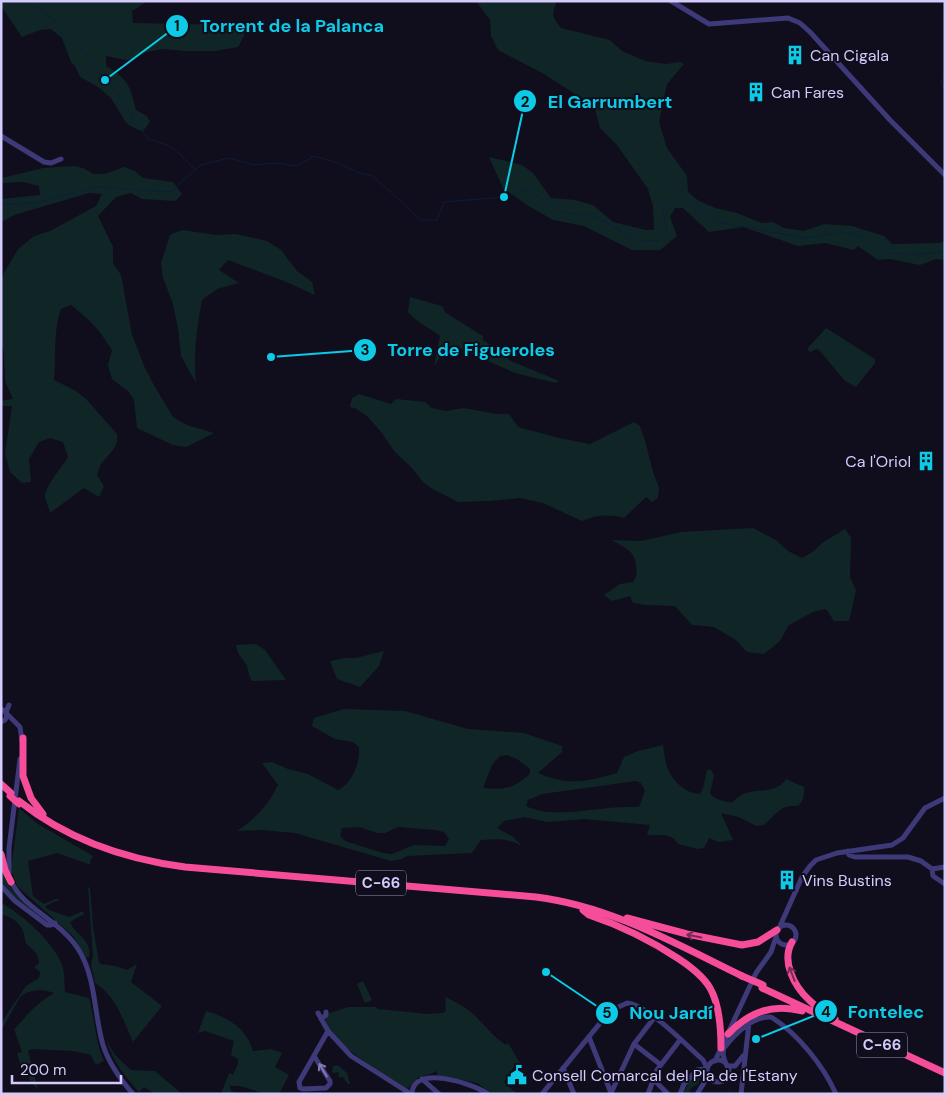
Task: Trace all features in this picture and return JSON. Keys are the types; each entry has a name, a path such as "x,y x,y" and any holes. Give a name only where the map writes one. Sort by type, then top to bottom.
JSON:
{"highway":[{"path":"23,738 23,776 29,793 40,811 60,829"},
{"name":"C-66","path":"1,784 10,795"},
{"name":"C-66","path":"1,788 42,822 74,840 121,859 153,866 182,871 530,901 584,909"},
{"name":"C-66","path":"19,802 60,829 87,842 118,853 172,865 551,899 621,923 835,1018 945,1072"},
{"path":"1,854 5,870 11,882"},
{"path":"584,909 592,907 653,926 733,944 742,945 758,942 778,931"},
{"path":"584,909 590,915 647,939 684,963 702,978 711,990 716,1004 723,1046"},
{"path":"792,942 787,956 796,985 810,1002 835,1018"},
{"name":"C-66","path":"763,987 820,1016 945,1072"},
{"path":"728,1034 746,1018 764,1010 789,1008 820,1016"}],"street":[{"path":"671,1 709,24 785,18 800,23 890,120 945,175"},
{"path":"1,136 44,162 51,163 60,159"},
{"path":"8,704 4,711 3,722 14,721"},
{"path":"4,711 20,727 23,738 8,856 8,871 11,882 21,896 55,923 71,939 82,957 90,980 105,1051 117,1074 133,1094"},
{"path":"697,1094 703,1085 707,1071 723,1046 756,973 770,952 797,887 810,866 823,857 848,851 885,847 897,843 903,838 925,808 945,798"},
{"path":"848,851 849,855 855,857 876,856 916,859 930,868 945,867"},
{"path":"930,868 933,876 945,884"},
{"path":"1,886 15,901 47,925 55,923"},
{"path":"770,952 792,942 796,935 786,914"},
{"path":"778,931 785,924 792,927"},
{"path":"778,931 780,943 784,945"},
{"path":"542,1094 610,1011 627,1003 636,1005 654,1018 703,1060 710,1079 715,1082"},
{"path":"326,1012 326,1015 320,1016 328,1031 351,1056 412,1094 414,1085 422,1079 431,1077 467,1083 478,1087 488,1094"},
{"path":"703,1085 726,1079 728,1072 723,1055 723,1046 749,1023 764,1017 771,1017 807,1050 823,1070 836,1094"},
{"path":"611,1093 634,1044 654,1018"},
{"path":"741,1094 749,1023"},
{"path":"314,1056 330,1084 326,1088 300,1088 299,1082 328,1031"},
{"path":"737,1034 744,1036 746,1039"},
{"path":"588,1037 611,1093"},
{"path":"648,1094 653,1079 680,1040"},
{"path":"634,1044 661,1066"},
{"path":"703,1060 722,1061 732,1067 741,1060 745,1051"},
{"path":"563,1068 574,1094"},
{"path":"680,1094 684,1084 698,1070 704,1069 707,1071"},
{"path":"422,1079 439,1094"},
{"path":"653,1079 668,1094"}],"green space":[{"path":"1,1 148,1 132,11 133,23 234,25 245,34 238,47 215,51 164,49 146,52 133,59 126,60 106,56 106,66 124,79 132,94 136,110 147,116 150,122 143,131 127,124 111,98 98,87 80,77 71,62 62,38 51,29 40,30 22,37 1,6"},
{"path":"476,1 557,1 553,15 561,28 610,40 622,51 645,61 666,64 680,62 684,64 667,84 659,122 667,148 687,176 688,192 699,201 762,223 773,222 784,228 804,231 824,224 852,226 884,236 892,244 939,243 945,241 945,260 936,259 920,265 890,259 878,260 858,246 854,250 825,243 798,246 743,227 709,232 683,208 675,208 670,217 677,236 660,250 632,250 584,226 553,220 503,188 489,157 522,165 533,173 551,198 575,200 593,205 613,222 646,230 654,230 653,206 648,189 617,145 600,128 595,109 544,74 498,50 491,36 490,20"},
{"path":"74,166 94,174 105,174 124,167 135,171 143,178 173,182 182,194 176,201 142,199 131,193 116,197 98,216 113,247 113,263 121,275 132,335 155,387 173,417 187,425 214,433 186,447 173,445 137,428 134,400 129,392 112,379 108,365 112,350 103,336 84,315 71,305 61,309 56,335 54,380 76,391 86,399 117,434 117,442 101,464 97,475 104,486 99,497 84,488 50,513 45,497 51,482 68,457 63,442 50,438 39,442 29,459 31,482 22,483 10,472 5,453 12,406 1,406 1,401 13,399 5,381 4,352 1,344 1,282 18,249 34,236 50,231 96,206 102,194 89,193 14,215 4,221 1,220 1,199 40,195 39,186 23,182 3,183 2,178 43,168"},
{"path":"182,230 216,235 236,234 267,241 281,250 297,271 312,282 315,295 228,260 219,270 239,283 217,289 202,300 196,342 196,383 181,356 178,328 172,301 163,278 161,263 170,235"},
{"path":"410,297 442,306 446,313 483,336 483,340 511,361 559,381 556,383 515,373 457,347 443,353 434,366 440,336 411,316 408,312"},
{"path":"826,328 875,359 875,363 856,387 845,381 819,350 810,352 807,349"},
{"path":"359,394 391,404 396,399 425,402 432,408 446,411 464,408 496,414 509,414 518,427 590,444 634,422 640,426 645,441 659,488 658,498 652,502 646,497 624,518 603,516 582,521 543,503 520,498 458,502 423,482 394,451 368,417 355,408 350,407 352,398"},
{"path":"753,528 776,540 788,551 802,558 845,529 851,538 850,577 856,590 849,621 834,621 826,609 813,612 789,625 780,641 764,654 747,652 736,640 714,627 692,625 675,606 633,603 630,596 612,601 604,595 620,584 633,582 636,575 634,556 612,540 641,541 681,532"},
{"path":"256,644 265,650 286,680 252,681 236,645"},
{"path":"384,651 379,666 360,687 337,679 330,661 356,658"},
{"path":"344,709 405,711 468,729 524,733 562,746 562,752 538,773 559,780 569,781 587,780 617,773 624,757 638,751 663,745 669,772 688,791 700,794 707,770 711,770 714,775 710,794 723,801 732,803 746,793 768,790 781,785 786,779 804,787 804,795 798,806 782,808 764,825 756,826 739,817 721,813 733,840 719,842 709,838 704,848 698,849 678,844 669,836 647,835 650,825 584,819 547,822 525,817 504,821 497,828 512,836 523,847 497,839 481,840 472,853 407,856 391,861 295,833 262,830 237,831 261,811 270,800 278,785 262,763 272,762 288,769 308,774 338,790 352,777 357,765 359,747 353,742 335,739 312,726 314,718","holes":["507,755 517,759 530,769 530,774 513,786 498,789 483,788 492,765 500,756","636,781 641,783 645,791 639,807 553,812 526,806 528,800 542,794","359,827 378,833 385,833 398,827 435,830 444,832 449,839 445,846 414,845 392,854 345,841 340,836 342,828"]},
{"path":"19,808 38,824 93,856 90,861 91,865 57,853 28,861 33,896 44,904 55,899 61,899 45,906 47,909 69,917 83,911 84,914 70,922 72,927 86,941 89,957 86,957 73,936 17,886 11,870"},
{"path":"1,866 11,889 42,918 19,903 1,884"},
{"path":"88,887 90,888 93,927 100,964 116,966 127,970 137,964 131,982 162,1006 133,1042 113,1001 95,983 91,965 93,956"},
{"path":"1,903 28,922 54,950 63,968 65,992 89,998 104,1061 96,1065 91,1055 73,1051 32,1049 28,1051 38,1090 22,1070 17,1053 22,1052 14,1029 37,1005 54,993 36,991 28,992 20,997 1,1031 1,1023 26,986 39,978 40,972 34,967 39,963 38,956 26,943 24,932 17,922 1,915"},
{"path":"363,981 372,1000 365,1003 357,984"},
{"path":"445,997 468,1010 498,1039 506,1045 508,1043 525,1071 515,1065 504,1082 517,1094 493,1094 477,1083 437,1075 437,1071 418,1078 408,1089 374,1068 346,1047 335,1037 328,1027 326,1019 330,1013 348,1007 376,1007 378,1009 428,1014 443,1013 446,1011"},
{"path":"206,1011 229,1020 241,1030 253,1051 271,1049 282,1053 275,1067 289,1075 279,1094 267,1094 244,1087 230,1086 231,1091 240,1094 221,1094 229,1073 233,1075 238,1059 231,1055 234,1041 205,1031 198,1033"},
{"path":"106,1040 115,1055 131,1070 155,1071 182,1094 155,1094 144,1087 139,1092 120,1068"},
{"path":"338,1065 347,1073 350,1084 343,1077 338,1077 339,1072 333,1073 333,1066"},
{"path":"702,1069 703,1072 698,1084 691,1088 689,1094 683,1094 688,1083"}],"waterway":[{"path":"27,1 58,23 87,55 105,80 125,102 148,139 168,145 179,153 195,170"},
{"path":"945,77 941,81 945,89"},
{"path":"1,205 39,202 96,187 170,192 201,165 229,158 253,165 275,163 297,166 314,156 373,176 421,220 437,220 444,202 504,197 527,189 561,212 596,217 637,241 659,240 667,231 662,207 682,195 717,222 804,238 845,232 866,238 879,249 890,253 914,255 945,251"},
{"path":"729,1090 732,1094"}],"place":[{"name":"Can Cigala","path":"795,55"},
{"name":"Torrent de la Palanca","path":"105,80"},
{"name":"Can Fares","path":"756,92"},
{"name":"El Garrumbert","path":"504,197"},
{"name":"Torre de Figueroles","path":"271,357"},
{"name":"Ca l'Oriol","path":"926,461"},
{"name":"Vins Bustins","path":"787,880"},
{"name":"Nou Jardí","path":"546,972"},
{"name":"Fontelec","path":"756,1039"},
{"name":"Consell Comarcal del Pla de l'Estany","path":"517,1075"}]}
